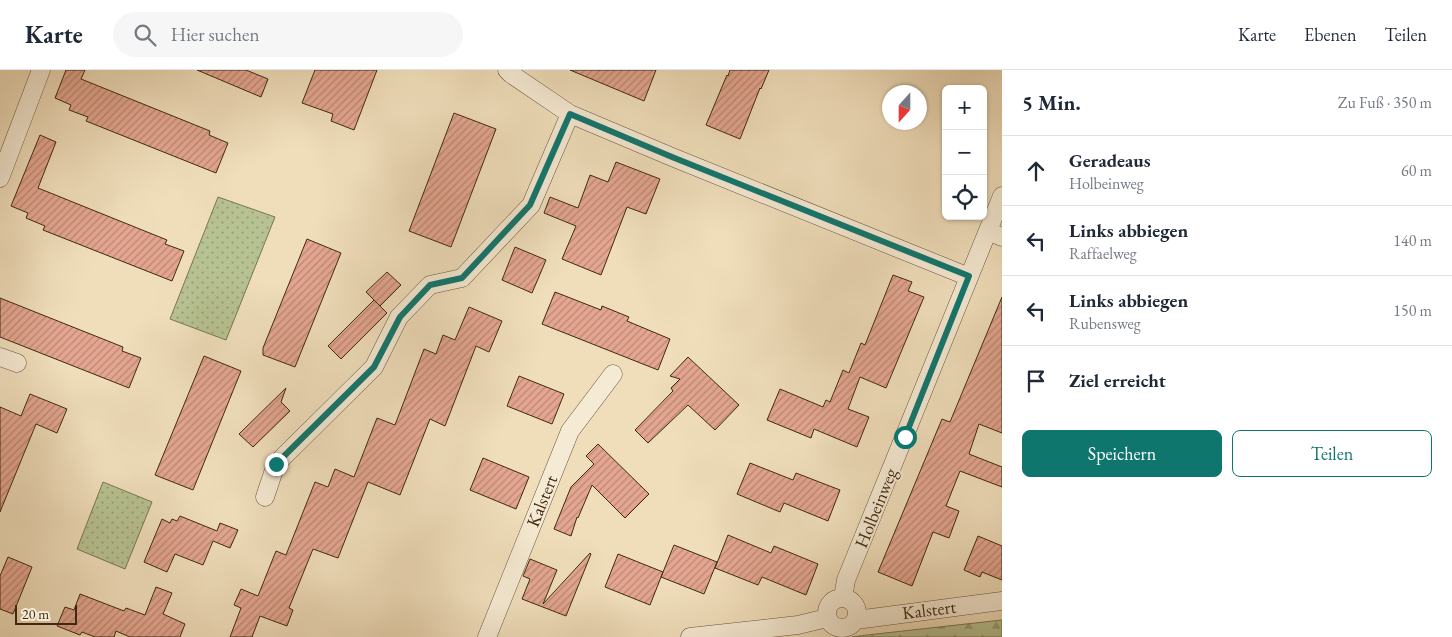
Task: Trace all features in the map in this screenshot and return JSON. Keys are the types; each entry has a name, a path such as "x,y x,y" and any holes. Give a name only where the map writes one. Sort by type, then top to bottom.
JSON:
{"street":[{"path":"0,178 41,70"},
{"path":"507,70 570,114 969,276"},
{"path":"265,497 276,464 374,367 400,317 430,285 462,278 530,205 570,114"},
{"name":"Holbeinweg","path":"844,598 846,580 969,276 995,234 1002,196"},
{"path":"0,357 17,362"},
{"name":"Kalstert","path":"488,637 570,431 613,374"},
{"path":"690,637 798,624 827,618 827,608 834,600 844,598 852,602 857,610 856,620"},
{"name":"Kalstert","path":"827,618 832,626 841,629 850,626 856,620 1002,601"}],"green space":[{"path":"218,197 275,217 226,340 170,319"},
{"path":"103,482 152,502 125,569 77,549"},
{"path":"1002,620 1002,637 852,637 867,635"}],"building":[{"path":"66,70 85,70 81,79 210,131 209,135 228,143 216,173 86,121 88,117 69,110 71,105 55,98"},
{"path":"197,70 246,70 268,79 261,97"},
{"path":"315,70 377,70 354,130 331,121 333,114 302,103"},
{"path":"570,70 656,70 644,101"},
{"path":"730,70 769,70 740,139 706,125"},
{"path":"454,113 496,129 451,247 409,231"},
{"path":"40,135 56,142 38,188 167,240 165,244 184,251 172,281 43,230 45,226 26,218 28,213 11,206"},
{"path":"616,162 660,179 646,214 627,207 601,275 562,259 576,226 544,213 550,197 578,208 590,175 608,182"},
{"path":"307,239 341,253 295,367 263,355 263,348"},
{"path":"515,247 546,260 532,293 502,280"},
{"path":"387,272 401,285 380,306 366,292"},
{"path":"893,275 912,282 908,291 924,297 886,388 860,377 848,409 869,417 857,447 814,429 811,438 767,420 780,389 823,407 826,400 830,402 843,370 849,373 861,343 865,345"},
{"path":"555,292 601,310 602,306 629,317 627,321 670,339 658,370 542,324"},
{"path":"1002,297 1002,433 979,424 969,454 1002,467 1002,487 960,471 946,506 959,511 949,538 933,532 912,586 878,572 942,419 950,422"},
{"path":"0,298 123,347 122,351 141,358 129,388 0,337"},
{"path":"374,300 387,313 341,359 328,346"},
{"path":"469,307 502,321 489,352 476,346 445,426 430,419 400,495 368,482 338,558 313,549 289,608 293,610 287,626 260,616 252,637 230,637 241,608 234,605 241,589 258,596 276,551 286,555 315,482 328,487 335,469 354,477 377,418 395,425 424,349 436,354 443,335 455,340"},
{"path":"204,356 241,371 193,490 155,475"},
{"path":"688,357 739,405 715,430 688,405 648,443 635,430 673,391 671,388 680,379 670,376"},
{"path":"519,376 564,394 552,424 507,406"},
{"path":"286,388 281,402 290,411 253,447 239,434"},
{"path":"30,394 67,409 57,433 36,424 0,512 0,407 21,416"},
{"path":"598,444 649,494 625,518 592,485 577,517 571,536 554,529 571,487 594,464 586,456"},
{"path":"483,458 529,477 516,509 470,490"},
{"path":"750,463 793,480 796,473 840,490 828,521 784,503 780,512 737,494"},
{"path":"180,516 217,531 220,523 238,530 230,548 213,541 203,565 175,554 167,572 144,562 162,519 170,523 172,519 177,521"},
{"path":"728,535 771,553 774,546 818,564 806,595 762,577 758,585 715,568"},
{"path":"978,536 1002,546 1002,580 982,572 980,577 964,570"},
{"path":"674,545 717,562 704,594 661,577"},
{"path":"590,553 566,616 522,599 530,579 523,576 530,559 557,570 543,604"},
{"path":"618,554 663,572 650,605 605,587"},
{"path":"8,557 32,567 13,614 0,609 0,576"},
{"path":"156,587 172,593 163,614 185,624 180,637 130,637 116,631 114,637 95,637 82,632 80,635 57,626 65,607 74,610 80,594 124,611 126,608 145,615"}],"route":[{"path":"276,464 374,367 400,317 430,285 462,278 530,205 570,114 969,276 905,437"}]}
